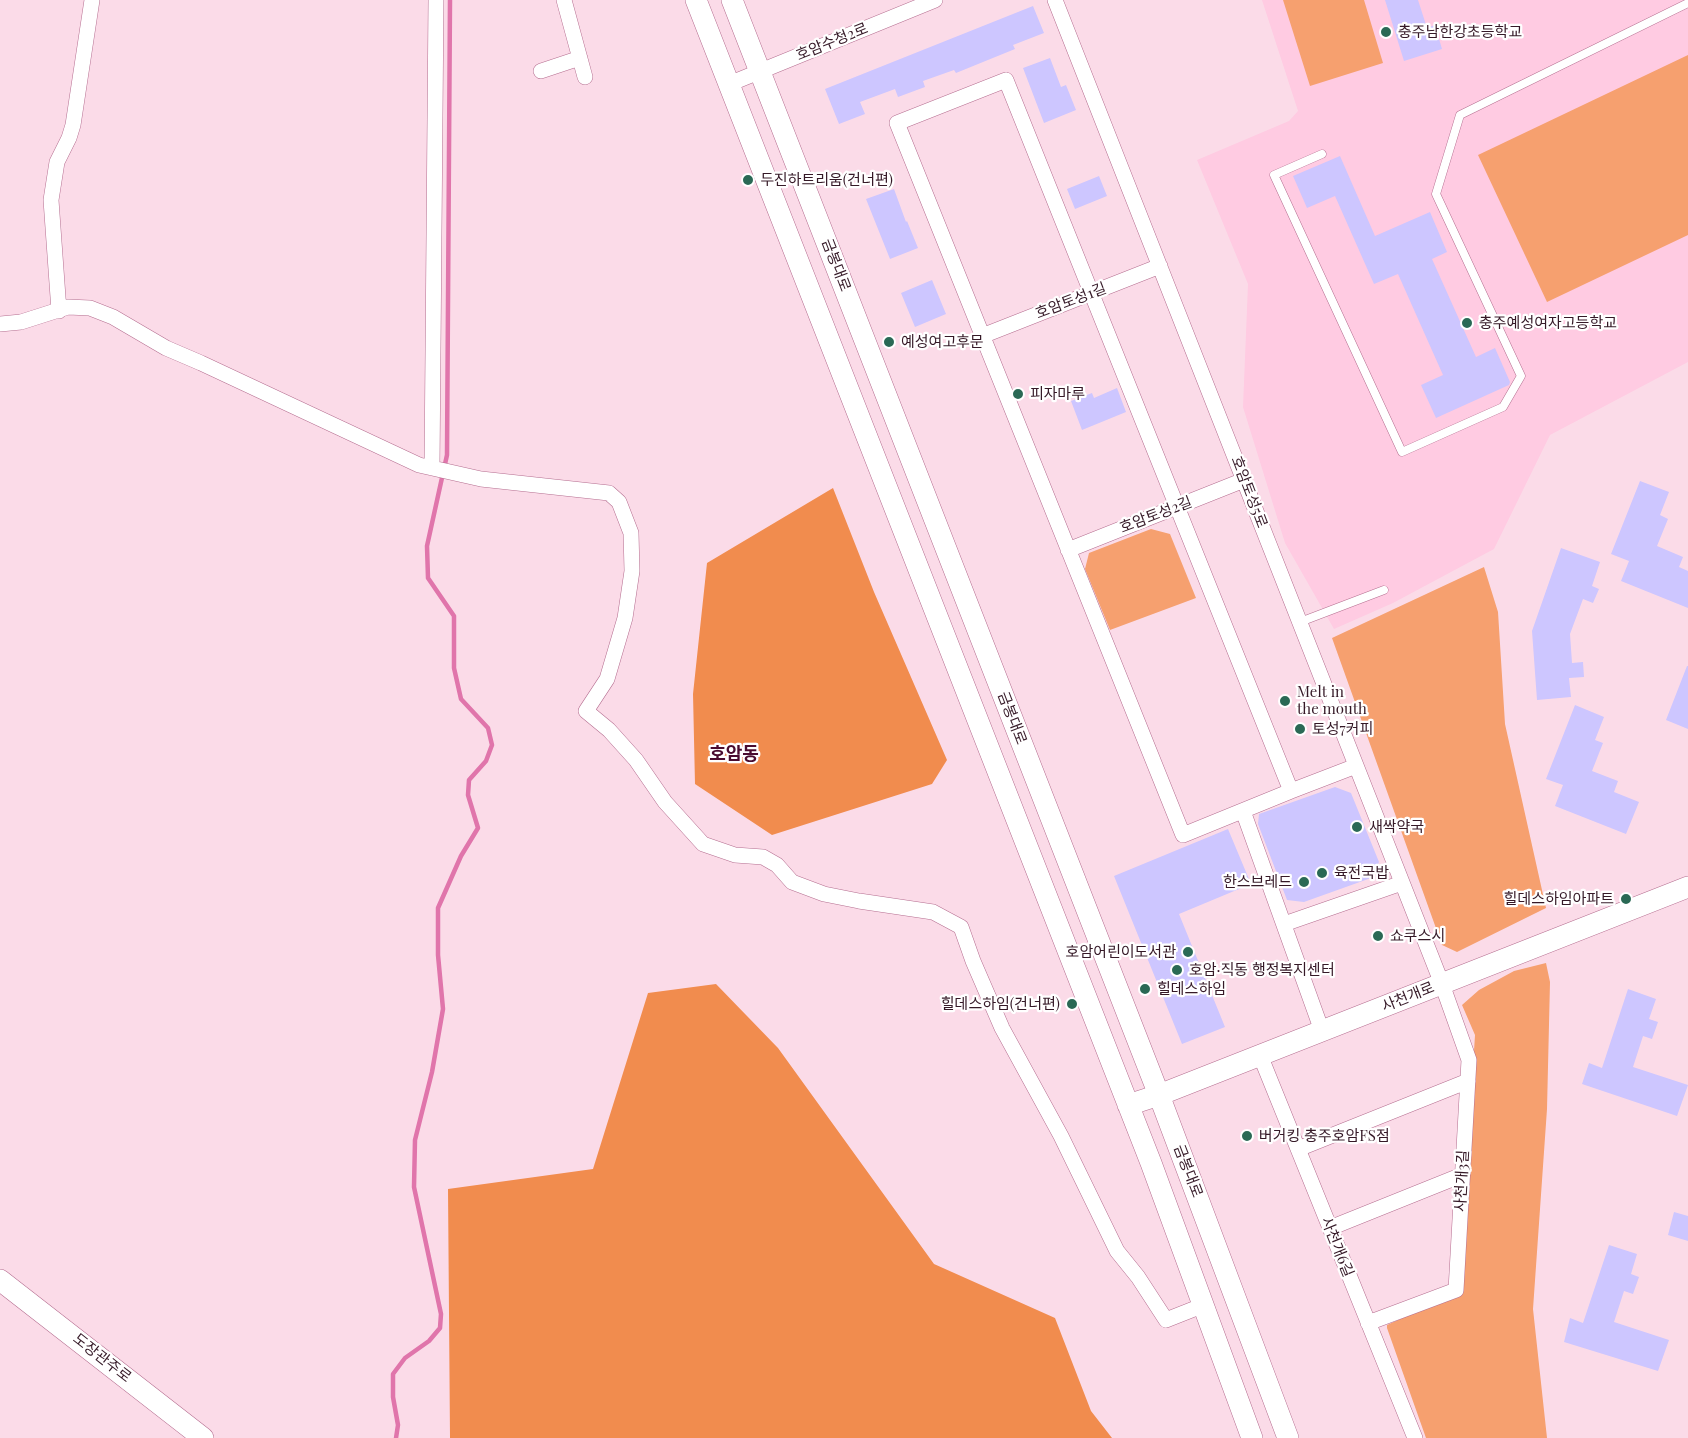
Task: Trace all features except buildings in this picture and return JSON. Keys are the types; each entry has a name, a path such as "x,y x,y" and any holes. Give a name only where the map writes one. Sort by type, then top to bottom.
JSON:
{"street":[{"path":"59,310 51,200 57,162 73,125 92,0"},
{"path":"432,468 435,0"},
{"path":"564,0 585,77"},
{"name":"금봉대로","path":"696,0 1151,1163 1252,1438"},
{"name":"금봉대로","path":"732,0 1159,1095 1288,1438"},
{"name":"호암수청2로","path":"729,84 935,0"},
{"name":"호암토성5로","path":"1055,0 1442,984"},
{"path":"541,71 580,58"},
{"path":"1291,791 1006,80 897,123 1183,835 1356,766"},
{"name":"호암토성1길","path":"982,336 1160,266"},
{"path":"0,324 21,321 68,307 90,308 113,317 166,348 419,465 481,479 609,493 619,502 631,533 632,571 625,618 607,679 586,711 609,730 636,760 665,802 703,844 735,855 763,857 777,865 792,882 824,894 859,902 933,912 961,927 972,961 1002,1028 1061,1136 1117,1251 1167,1320 1204,1305"},
{"name":"호암토성2길","path":"1068,550 1244,480"},
{"path":"1243,811 1322,1031"},
{"path":"1284,924 1402,883"},
{"name":"사천개로","path":"1128,1105 1159,1095 1688,887"},
{"name":"사천개3길","path":"1368,1323 1456,1290 1469,1060 1442,984"},
{"name":"사천개6길","path":"1260,1055 1415,1438"},
{"path":"1298,1149 1468,1081"},
{"path":"1330,1228 1462,1175"},
{"name":"도장관주로","path":"0,1280 203,1438"}],"lane":[{"path":"1322,154 1274,175 1402,452 1503,407 1521,376 1436,194 1460,115 1688,3"},
{"path":"1300,622 1384,590"}],"shaded area":[{"name":"충주예성여자고등학교","path":"1262,0 1688,0 1688,362 1550,435 1494,549 1393,603 1334,629 1285,543 1243,407 1248,284 1197,160 1289,121 1298,111"},
{"path":"1283,0 1364,0 1383,63 1310,86"},
{"path":"1688,55 1688,235 1547,302 1478,155"},
{"path":"833,488 874,592 947,760 932,784 772,835 695,784 693,694 707,563"},
{"path":"1151,529 1170,534 1196,598 1110,630 1085,569 1089,553"},
{"path":"1484,567 1498,612 1505,724 1546,908 1457,952 1442,945 1332,638"},
{"path":"1546,963 1550,982 1547,1109 1533,1309 1547,1438 1426,1438 1387,1325 1459,1292 1475,1035 1462,1005 1479,990 1514,971"},
{"path":"716,984 778,1048 934,1264 1055,1318 1091,1411 1112,1438 450,1438 448,1189 593,1169 648,993"}],"waterway":[{"path":"396,1438 398,1425 393,1397 393,1374 405,1358 429,1341 440,1328 441,1314 414,1187 415,1140 432,1072 443,1009 438,955 438,908 461,856 478,828 468,795 469,780 486,761 492,745 488,728 461,699 454,668 454,616 428,578 427,546 447,455 450,0"}],"place":[{"name":"충주남한강초등학교","path":"1386,32"},
{"name":"두진하트리움(건너편)","path":"748,180"},
{"name":"충주예성여자고등학교","path":"1467,323"},
{"name":"예성여고후문","path":"889,342"},
{"name":"피자마루","path":"1018,394"},
{"name":"Melt in the mouth","path":"1285,701"},
{"name":"토성7커피","path":"1300,729"},
{"name":"새싹약국","path":"1357,827"},
{"name":"육전국밥","path":"1322,873"},
{"name":"한스브레드","path":"1304,882"},
{"name":"힐데스하임아파트","path":"1626,899"},
{"name":"쇼쿠스시","path":"1378,936"},
{"name":"호암어린이도서관","path":"1188,952"},
{"name":"호암·직동 행정복지센터","path":"1177,970"},
{"name":"힐데스하임","path":"1145,989"},
{"name":"힐데스하임(건너편)","path":"1072,1004"},
{"name":"버거킹 충주호암FS점","path":"1247,1136"}],"district":[{"name":"호암동","path":"734,754"}]}
